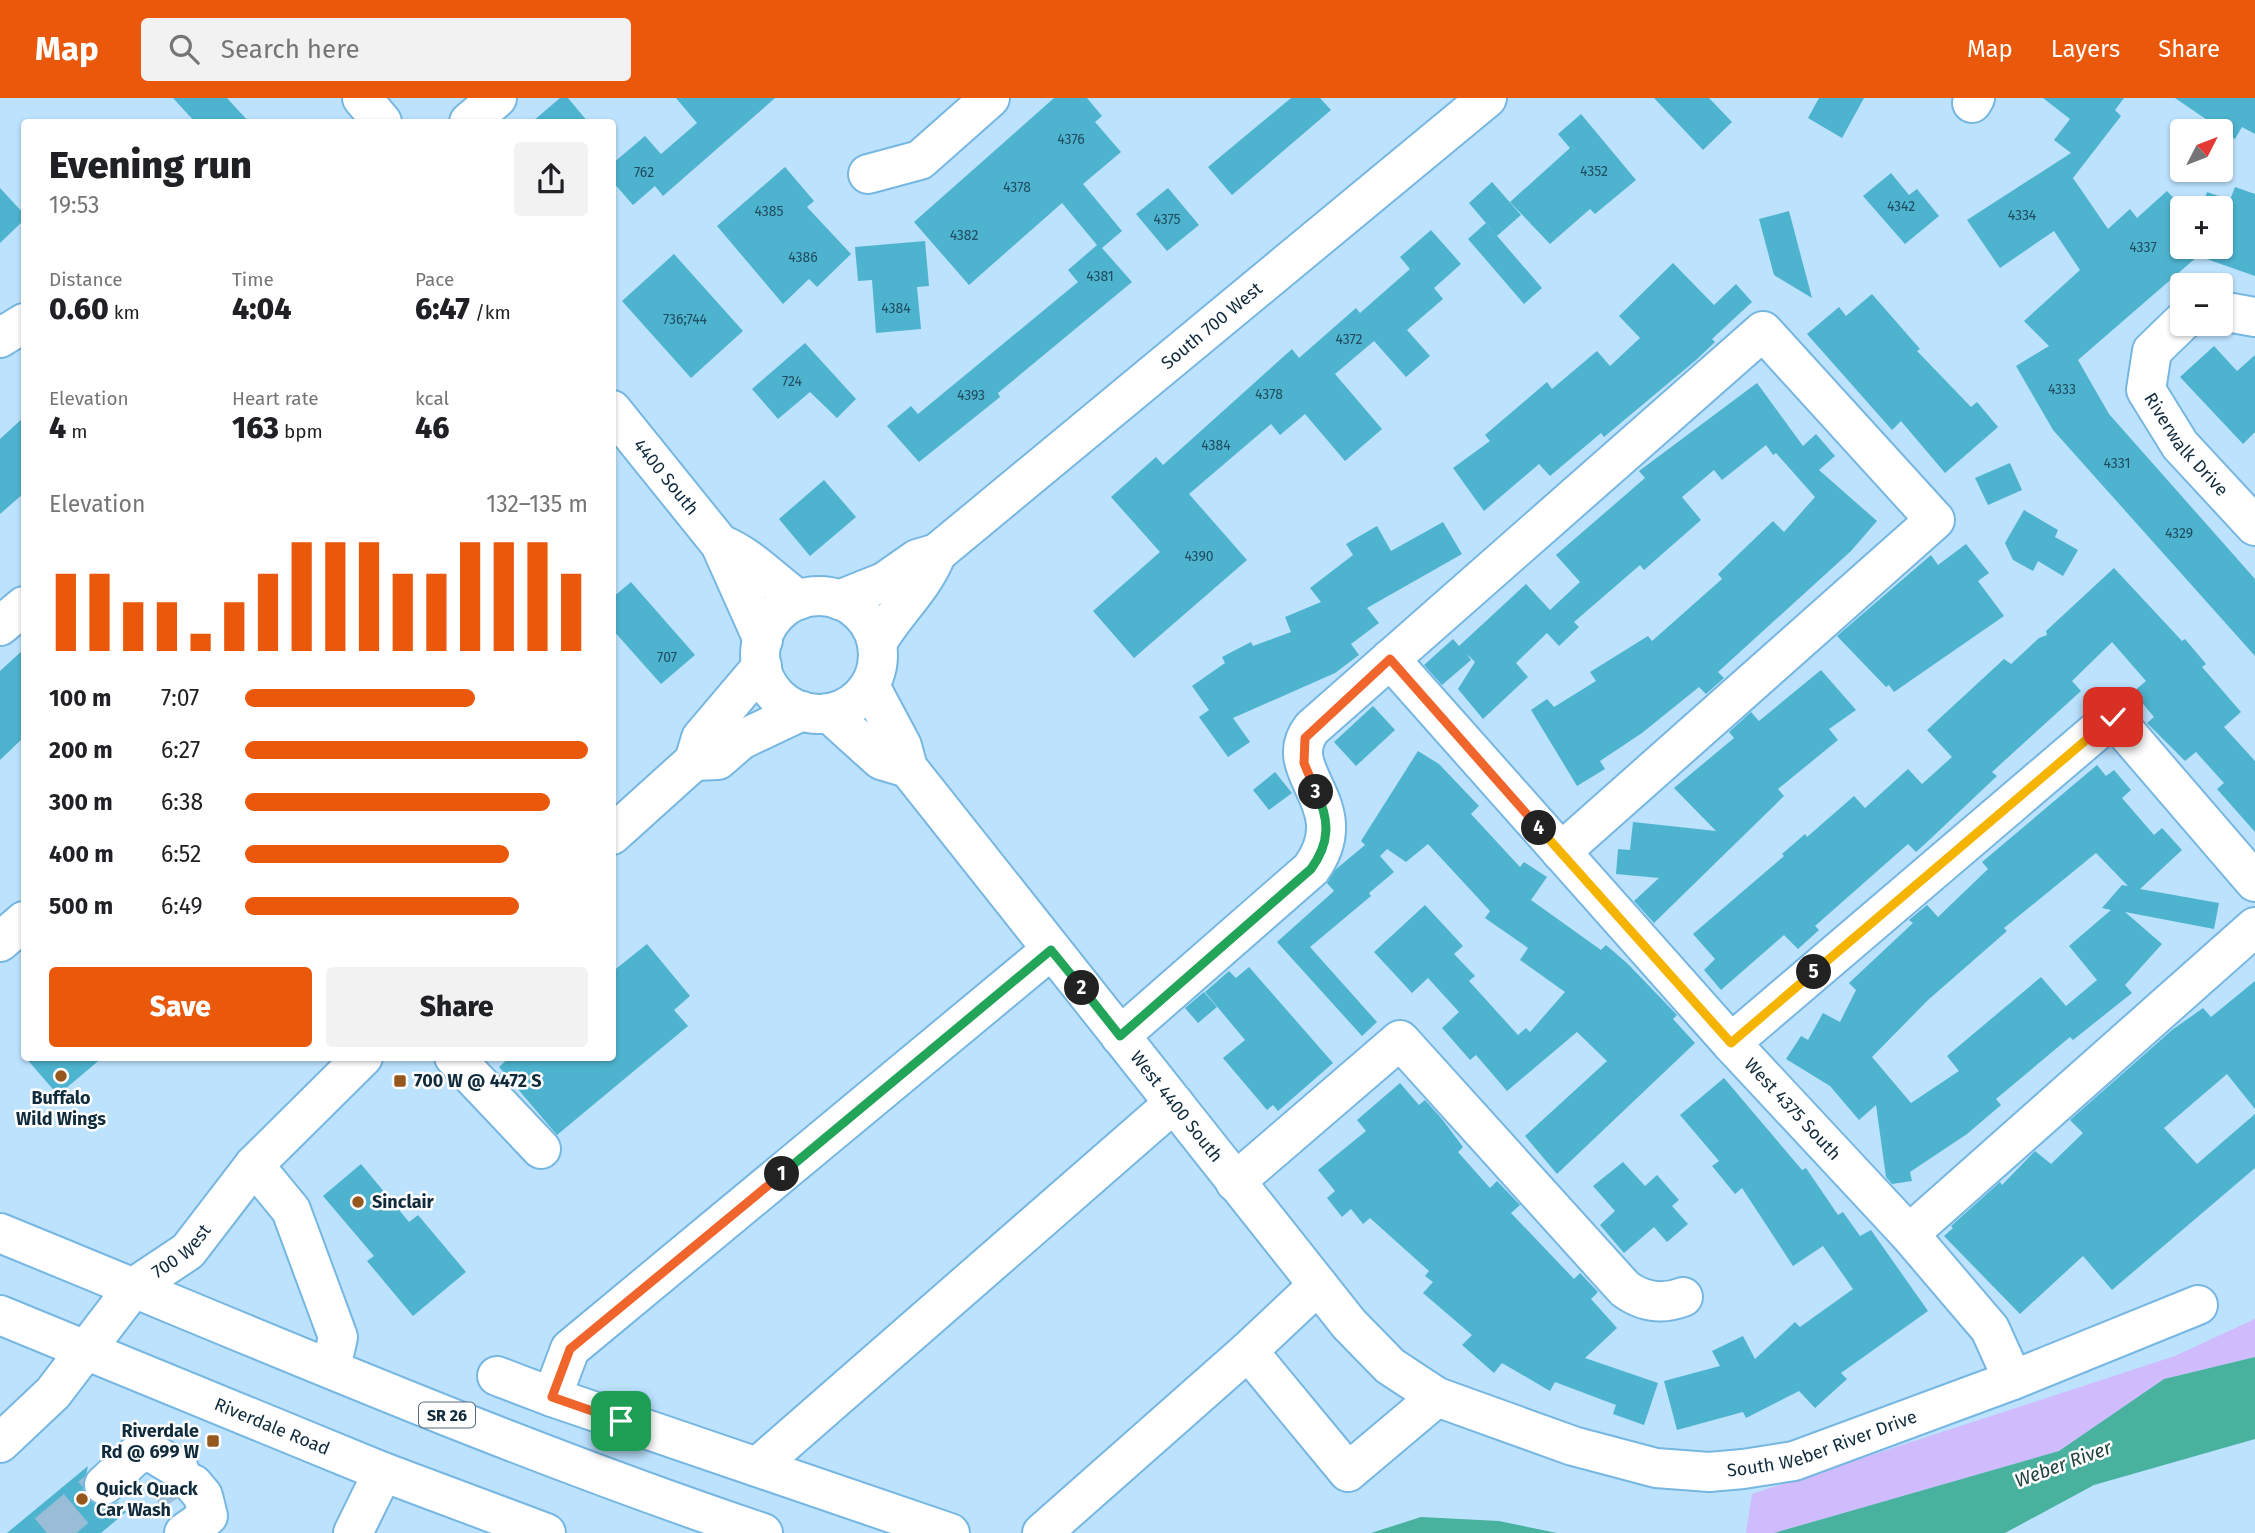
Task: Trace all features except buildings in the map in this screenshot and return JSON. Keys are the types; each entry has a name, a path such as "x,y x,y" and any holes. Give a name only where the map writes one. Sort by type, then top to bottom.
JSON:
{"street":[{"path":"362,98 380,119"},
{"path":"472,119 497,98"},
{"path":"868,174 920,160 990,98"},
{"name":"South 700 West","path":"839,600 884,582 917,559 937,553 1487,98"},
{"path":"2233,313 2255,317"},
{"path":"0,338 21,325"},
{"path":"1120,1036 1311,869 1320,856 1326,838 1327,817 1304,763 1305,738 1390,659 1763,331 1935,520 1561,852"},
{"name":"Riverwalk Drive","path":"2170,334 2152,351 2146,390 2180,445 2255,526"},
{"name":"4400 South","path":"616,415 720,544"},
{"path":"720,544 743,553 771,580 799,600"},
{"path":"720,544 762,653 768,688 781,702 816,713 881,760 908,768"},
{"name":"South 700 West","path":"877,643 887,626 928,576 937,553"},
{"path":"616,831 694,761 701,738 762,653 771,618 799,600 828,596 864,615 877,643 876,674 870,686 851,706 816,713 741,740 718,760 694,761"},
{"path":"0,626 21,608"},
{"name":"West 4375 South","path":"1390,659 1731,1043 1909,1234 1990,1329 2013,1380"},
{"name":"West 4400 South","path":"870,686 902,746 908,768 1235,1182 1370,1348 1410,1381 1437,1397"},
{"path":"1731,1043 2113,717 2255,882"},
{"path":"0,943 21,924"},
{"path":"1909,1234 2255,927"},
{"path":"552,1397 570,1349 1051,950"},
{"path":"1235,1182 1400,1040 1625,1289 1636,1297 1661,1302 1683,1297"},
{"name":"700 West","path":"0,1443 45,1401 134,1287 188,1251 254,1165 359,1061"},
{"path":"458,1061 541,1149"},
{"path":"757,1467 1174,1103"},
{"path":"254,1165 291,1210 338,1337 331,1368"},
{"name":"SR 26","path":"0,1233 331,1368 664,1499 763,1533"},
{"path":"1042,1533 1248,1351 1318,1285"},
{"name":"South Weber River Drive","path":"1437,1397 1607,1456 1656,1468 1709,1472 1794,1461 2013,1380 2198,1305"},
{"name":"Riverdale Road","path":"0,1315 383,1472 546,1533"},
{"path":"1248,1351 1348,1472 1437,1397"},
{"path":"497,1376 950,1533"},
{"path":"104,1485 135,1456 149,1451 182,1498"},
{"path":"354,1533 383,1472"}],"shaded area":[{"path":"2255,1319 2255,1357 2164,1379 2059,1451 1774,1533 1746,1533 1752,1494 2175,1356"}],"water":[{"name":"Weber River","path":"2255,1357 2255,1439 2094,1485 2005,1533 1774,1533 2059,1451 2164,1379"},
{"path":"1421,1517 1499,1521 1557,1533 1371,1533"}],"tunnel":[{"path":"165,1478 178,1498"},
{"path":"47,1533 104,1485"}],"place":[{"name":"Buffalo Wild Wings","path":"61,1076"},
{"name":"700 W @ 4472 S","path":"400,1081"},
{"name":"Sinclair","path":"358,1202"},
{"name":"Riverdale Rd @ 699 W","path":"213,1441"},
{"name":"Quick Quack Car Wash","path":"82,1499"}],"route":[{"path":"621,1421 552,1397 570,1349 1051,950 1120,1036 1311,869 1320,856 1326,838 1327,817 1304,763 1302,752 1305,738 1312,728 1390,659 1731,1043 2113,717"}]}
